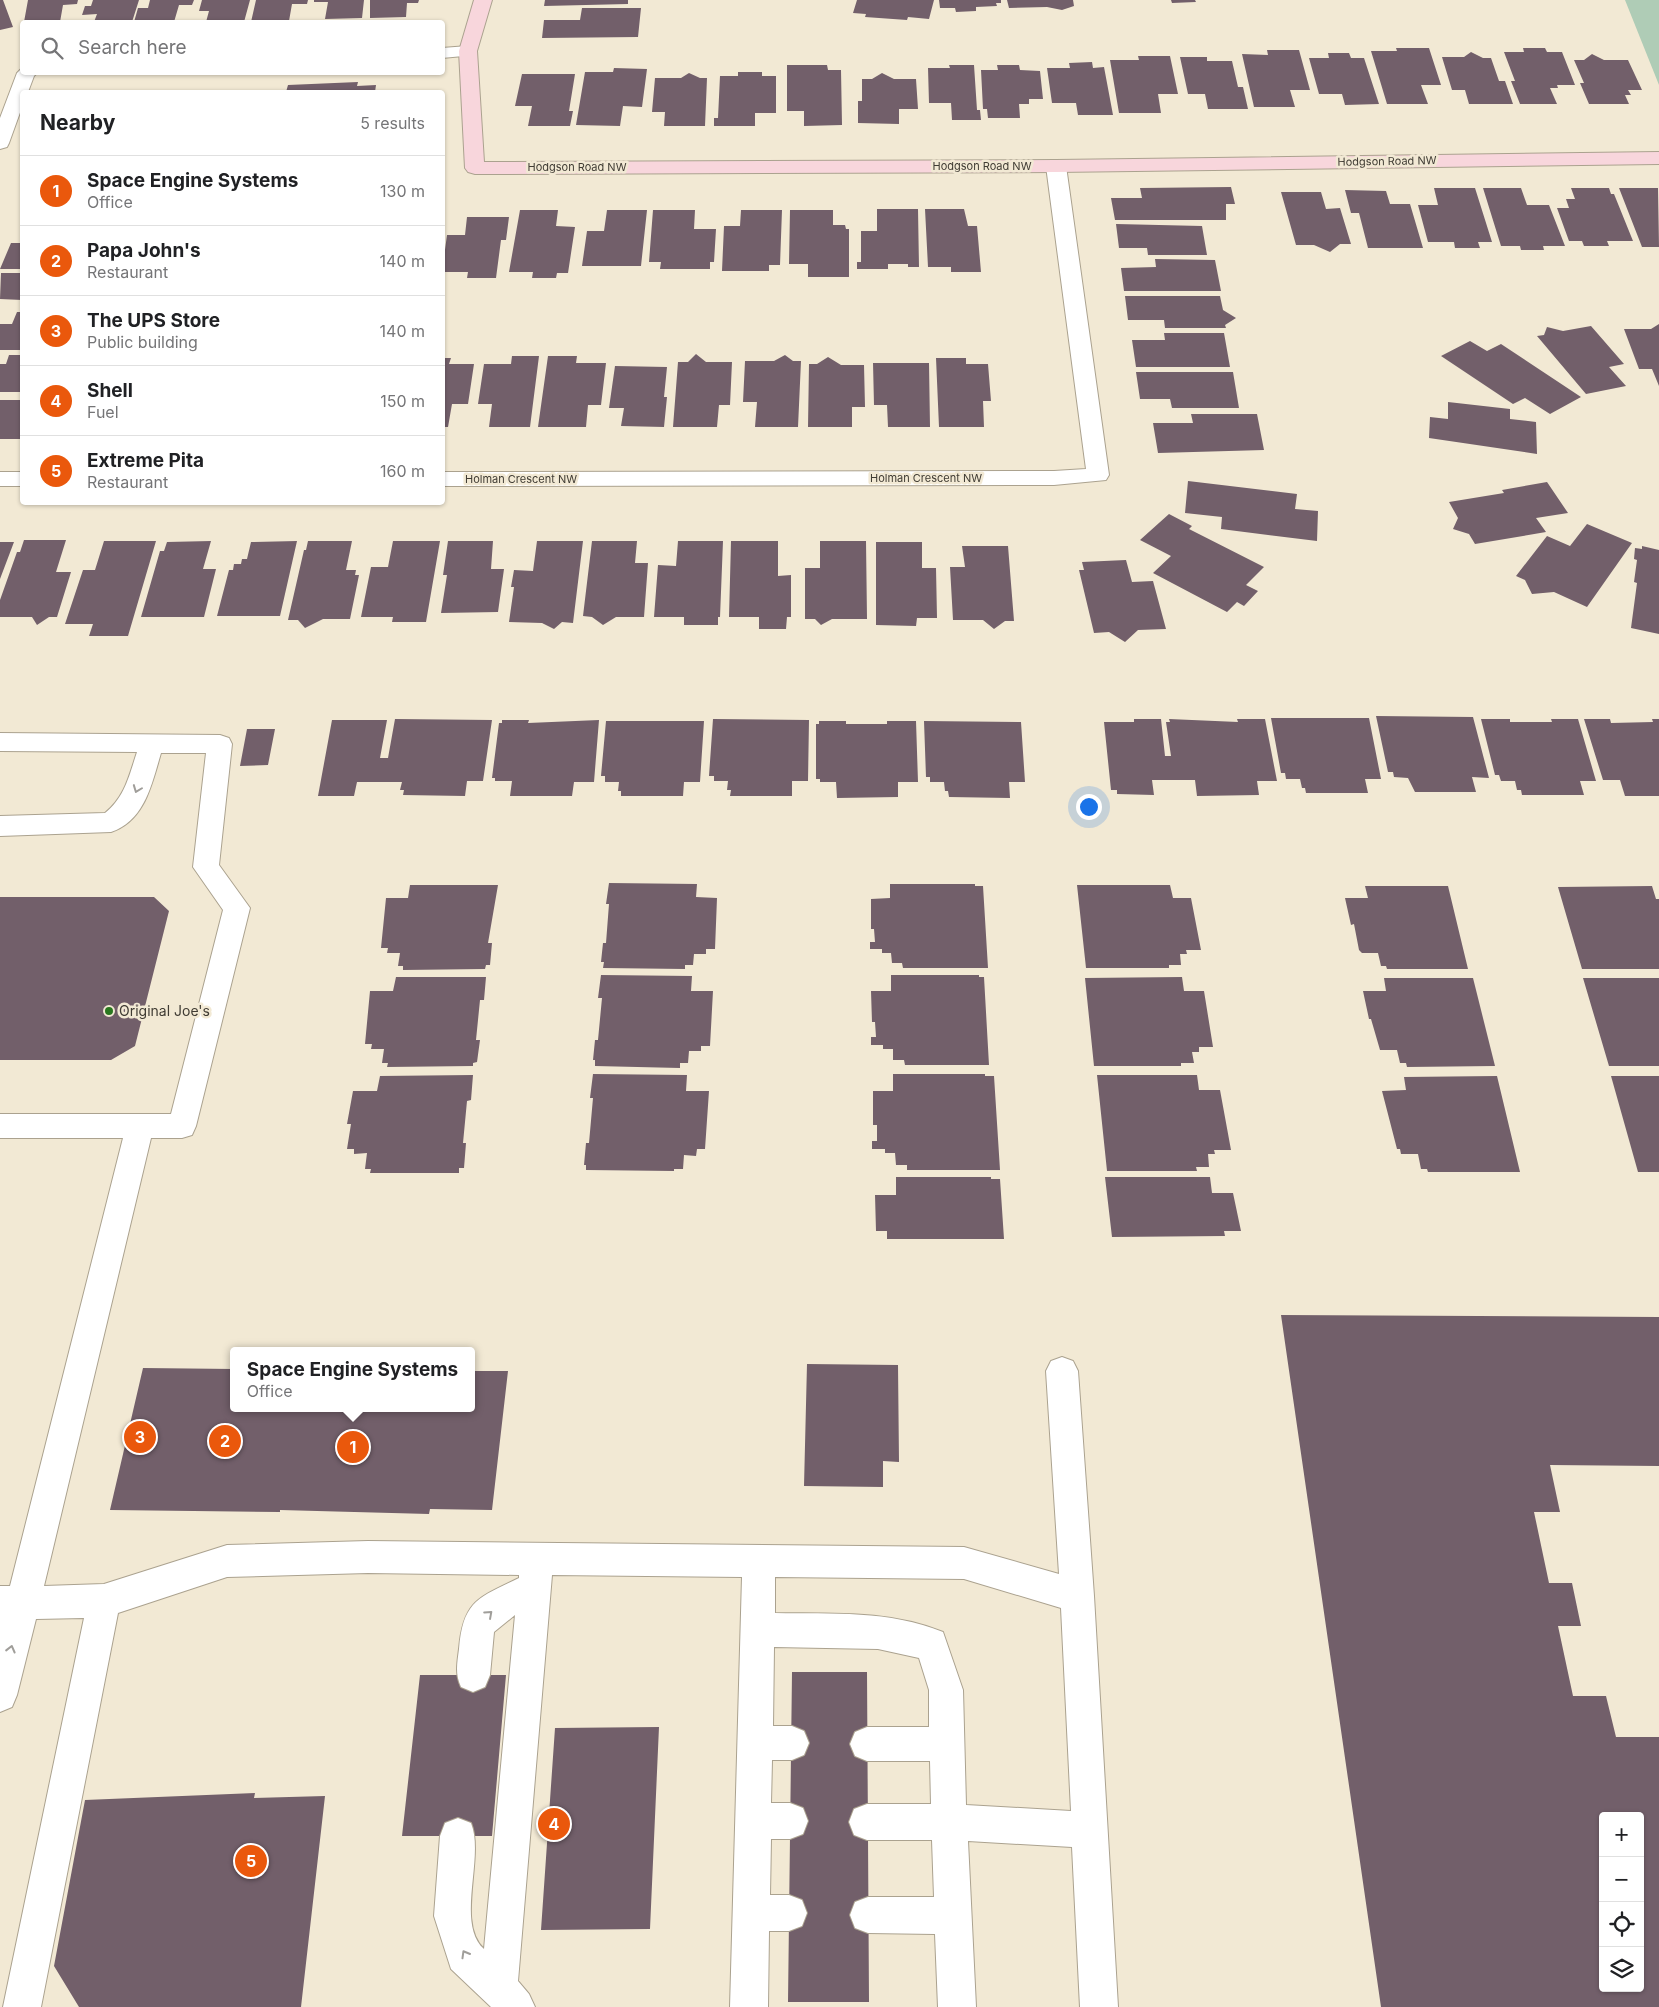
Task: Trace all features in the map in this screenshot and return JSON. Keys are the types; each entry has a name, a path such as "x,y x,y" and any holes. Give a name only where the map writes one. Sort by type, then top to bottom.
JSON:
{"street":[{"name":"Hodgson Road NW","path":"483,0 468,52 475,168 1056,166 1659,158"},
{"path":"445,53 468,52"},
{"path":"0,143 25,75"},
{"name":"Holman Crescent NW","path":"445,479 1054,478 1098,475 1056,166"},
{"path":"0,479 20,479"},
{"path":"0,742 220,744 206,867 238,908 182,1126 0,1126"},
{"path":"0,826 111,822 126,810 136,794 152,743"},
{"path":"0,1695 11,1603 140,1126"},
{"path":"1062,1371 1090,1830 1098,2007"},
{"path":"11,1603 104,1601 227,1560 368,1557 536,1574 759,1562 964,1563 1076,1596"},
{"path":"749,2007 759,1562"},
{"path":"473,1675 478,1624 536,1574"},
{"path":"507,1998 536,1574"},
{"path":"22,2007 104,1601"},
{"path":"757,1630 878,1632 931,1644 946,1690 949,1822 957,2007"},
{"path":"755,1743 792,1743"},
{"path":"867,1744 947,1744"},
{"path":"753,1821 790,1821"},
{"path":"868,1822 949,1822 1090,1830"},
{"path":"458,1836 452,1916 464,1956 507,1998"},
{"path":"751,1913 789,1913"},
{"path":"868,1915 954,1916"}],"green space":[{"path":"1625,0 1659,0 1659,85"}],"building":[{"path":"0,0 3,0 13,27 0,30"},
{"path":"28,0 78,0 77,4 63,5 60,20 24,20"},
{"path":"93,0 139,0 133,20 95,20 97,14 82,15 85,6 91,6"},
{"path":"150,0 194,0 192,5 179,5 175,20 135,20 138,8 148,8"},
{"path":"202,0 250,0 245,20 207,20 209,11 199,11"},
{"path":"256,0 308,0 307,4 292,4 289,20 251,20"},
{"path":"314,0 364,0 362,18 325,19 328,2 314,2"},
{"path":"370,0 419,0 418,3 407,3 406,17 370,18"},
{"path":"545,0 628,0 628,4 544,6"},
{"path":"857,0 934,0 929,19 908,17 907,20 865,17 866,14 853,13"},
{"path":"939,0 1001,0 1001,3 996,3 997,6 976,7 976,11 956,12 955,8 940,8"},
{"path":"1007,0 1073,0 1074,6 1062,10 1047,7 1009,8"},
{"path":"1171,0 1195,0 1196,2 1172,3"},
{"path":"582,8 641,8 638,37 542,38 544,20 580,20"},
{"path":"1396,48 1429,48 1441,85 1421,85 1428,104 1387,104 1371,51 1397,51"},
{"path":"1523,48 1545,48 1547,52 1562,52 1575,85 1557,85 1558,88 1550,88 1557,104 1520,104 1511,81 1515,81 1504,52 1524,52"},
{"path":"1267,50 1299,50 1310,90 1290,90 1295,107 1254,107 1242,54 1268,55"},
{"path":"1471,52 1483,58 1491,58 1499,81 1505,81 1513,104 1469,104 1465,90 1452,90 1442,57 1464,57"},
{"path":"1328,53 1349,53 1351,58 1364,58 1379,104 1345,105 1342,94 1319,94 1309,58 1329,58"},
{"path":"1592,54 1604,60 1628,60 1642,90 1628,90 1631,95 1625,95 1629,104 1589,104 1580,83 1584,83 1574,60 1584,60"},
{"path":"1138,56 1170,56 1178,94 1158,94 1161,113 1119,113 1110,60 1139,60"},
{"path":"1180,57 1207,57 1207,61 1232,61 1238,87 1243,87 1248,109 1208,109 1205,94 1188,94"},
{"path":"1092,62 1093,68 1104,67 1113,115 1078,115 1076,103 1052,103 1047,68 1070,68 1069,63"},
{"path":"787,65 827,65 828,70 841,70 842,125 804,126 804,111 787,111"},
{"path":"949,65 974,65 977,110 980,110 981,120 952,120 951,103 929,103 928,68 950,68"},
{"path":"997,65 1019,65 1020,70 1040,71 1043,99 1029,99 1029,104 1019,104 1020,118 988,118 987,109 983,109 981,70 998,70"},
{"path":"614,68 647,69 642,107 623,106 620,126 576,125 585,72 613,72"},
{"path":"738,72 762,72 762,76 776,76 776,113 755,113 755,126 714,126 714,118 718,118 720,76 738,76"},
{"path":"689,73 700,78 707,78 705,126 664,126 665,112 652,112 655,78 681,78"},
{"path":"882,73 894,79 916,79 918,109 899,109 899,124 858,123 858,101 862,101 862,79 872,79"},
{"path":"522,74 575,74 569,111 573,111 570,126 528,126 532,106 515,106"},
{"path":"358,82 357,86 376,85 375,90 287,90 288,85"},
{"path":"1231,187 1235,204 1226,204 1226,220 1115,220 1111,198 1142,198 1140,188"},
{"path":"1434,188 1475,188 1492,242 1478,242 1480,248 1455,248 1454,242 1428,242 1418,205 1438,205"},
{"path":"1483,188 1521,188 1527,205 1549,205 1565,246 1543,246 1544,250 1521,250 1520,246 1501,246"},
{"path":"1571,188 1609,188 1611,194 1614,194 1633,241 1607,241 1609,246 1584,246 1582,241 1569,241 1557,208 1569,208 1566,199 1575,199"},
{"path":"1619,188 1658,188 1659,247 1642,247"},
{"path":"1345,190 1386,191 1390,204 1410,204 1423,248 1368,248 1359,213 1351,213"},
{"path":"1281,192 1321,192 1326,209 1340,208 1351,244 1340,244 1330,252 1314,245 1296,245"},
{"path":"877,209 918,209 919,267 908,267 908,264 888,264 888,269 857,269 857,262 861,262 861,231 877,231"},
{"path":"925,209 964,209 968,226 977,226 981,272 951,272 951,267 928,267"},
{"path":"520,210 558,210 556,226 575,227 568,273 557,273 556,278 532,278 533,272 509,272"},
{"path":"607,210 647,210 641,266 582,266 587,231 604,231"},
{"path":"653,210 695,210 694,229 716,229 714,262 710,262 710,269 660,269 661,262 649,262"},
{"path":"741,210 782,210 780,265 769,265 769,271 722,271 724,226 740,226"},
{"path":"790,210 833,210 833,225 845,225 846,229 849,229 849,277 808,277 808,264 789,264"},
{"path":"467,217 509,217 506,240 501,240 496,278 467,278 468,272 445,272 447,235 465,235"},
{"path":"1116,224 1202,226 1207,255 1148,255 1147,248 1119,248"},
{"path":"11,243 20,243 20,269 0,269"},
{"path":"1155,259 1215,260 1221,291 1124,291 1121,268 1156,267"},
{"path":"1,273 20,273 20,300 0,299"},
{"path":"1125,296 1220,296 1223,310 1236,318 1225,325 1226,328 1165,328 1164,320 1128,320"},
{"path":"17,312 20,312 20,350 0,350 0,324 12,324"},
{"path":"1659,324 1659,386 1652,369 1639,369 1624,329 1651,329"},
{"path":"1591,326 1624,364 1609,367 1626,386 1586,394 1537,336 1544,335 1547,327 1563,331"},
{"path":"1164,333 1224,333 1230,367 1136,367 1132,340 1165,340"},
{"path":"1470,341 1487,351 1501,344 1581,397 1550,414 1525,398 1513,404 1441,356"},
{"path":"696,354 706,362 732,362 730,405 719,405 717,427 673,427 678,362 688,362"},
{"path":"9,355 20,355 20,392 0,392 0,364 6,364"},
{"path":"785,355 793,361 801,361 798,427 755,427 757,402 743,402 745,361 774,361"},
{"path":"512,356 539,356 530,427 489,427 492,404 478,404 484,364 511,364"},
{"path":"548,356 577,356 576,363 606,363 601,405 588,405 586,427 538,427"},
{"path":"828,357 841,365 864,365 865,407 852,407 852,427 808,427 809,364 817,364"},
{"path":"445,358 451,358 449,364 474,364 468,404 452,404 448,427 445,427"},
{"path":"936,358 966,358 966,364 988,364 991,401 983,401 984,427 939,427"},
{"path":"873,363 929,363 930,427 888,427 887,405 874,405"},
{"path":"615,366 667,367 664,427 621,426 624,408 609,408"},
{"path":"1136,372 1233,372 1239,408 1172,408 1170,399 1140,399"},
{"path":"0,400 20,400 20,439 0,439"},
{"path":"1448,402 1510,409 1510,419 1536,422 1537,454 1429,438 1430,417 1448,419"},
{"path":"1191,414 1257,414 1264,450 1158,453 1153,423 1193,423"},
{"path":"1188,481 1297,494 1295,509 1318,511 1317,541 1221,529 1222,517 1185,513"},
{"path":"1547,482 1568,513 1536,518 1546,532 1475,544 1469,534 1453,529 1458,518 1449,502 1504,493 1502,490"},
{"path":"1169,514 1192,526 1189,529 1264,567 1246,585 1258,591 1244,606 1237,602 1227,612 1153,573 1171,556 1140,540"},
{"path":"1587,524 1632,543 1587,607 1554,592 1532,594 1525,580 1516,576 1547,536 1570,546"},
{"path":"24,540 66,540 56,572 71,572 57,617 49,617 37,625 32,617 0,617 0,600 17,552 20,552"},
{"path":"104,541 156,541 128,636 89,636 93,624 65,624 83,570 95,570"},
{"path":"211,541 203,569 216,569 204,617 141,617 160,551 164,551 167,542"},
{"path":"297,541 280,616 217,616 229,570 233,570 234,564 241,564 242,559 247,559 251,542"},
{"path":"308,541 352,541 346,570 356,570 355,575 359,575 350,619 323,619 305,628 298,620 288,620 304,550 306,550"},
{"path":"393,541 440,541 426,622 392,622 393,617 361,617 371,567 388,567"},
{"path":"448,541 493,541 491,569 504,569 498,612 441,613 447,575 443,575"},
{"path":"537,541 583,541 573,623 562,622 554,629 542,623 509,622 514,587 511,587 514,570 533,571"},
{"path":"592,541 637,541 635,563 648,563 644,617 616,617 603,625 592,617 583,616"},
{"path":"678,541 723,541 720,617 718,617 718,625 684,625 684,617 654,617 658,565 676,566"},
{"path":"731,541 778,541 778,576 791,575 791,617 787,617 786,629 759,629 759,617 729,617"},
{"path":"820,541 866,541 867,619 832,619 821,625 815,619 805,619 805,568 820,568"},
{"path":"0,542 14,542 0,579"},
{"path":"876,542 922,542 922,568 936,568 937,618 917,618 916,626 876,625"},
{"path":"962,546 1008,546 1014,621 1005,621 994,629 983,620 953,620 950,567 965,567"},
{"path":"1642,546 1659,550 1659,634 1631,628 1637,583 1634,582 1637,560 1634,559 1635,548 1642,549"},
{"path":"1126,560 1132,582 1153,581 1166,629 1138,630 1125,642 1109,632 1094,633 1079,570 1084,570 1082,562"},
{"path":"1376,716 1473,717 1489,778 1472,777 1476,792 1415,792 1408,778 1394,777 1393,772 1388,772"},
{"path":"1271,718 1369,718 1381,779 1365,779 1368,793 1306,793 1305,788 1302,788 1300,779 1286,779 1285,773 1281,773"},
{"path":"395,719 492,720 483,781 467,781 465,796 403,795 404,790 400,790 402,782 357,782 354,796 318,796 332,720 387,720 380,758 388,758"},
{"path":"713,719 809,720 808,781 792,781 792,796 730,796 731,790 727,790 728,781 714,781 714,776 709,776"},
{"path":"1134,719 1161,719 1165,756 1171,756 1166,722 1170,722 1169,719 1238,722 1237,719 1265,719 1277,781 1257,781 1259,795 1197,796 1195,780 1152,780 1154,795 1117,794 1117,790 1111,790 1104,722 1134,722"},
{"path":"1481,719 1510,719 1510,722 1552,722 1551,719 1578,719 1596,781 1580,781 1584,795 1522,795 1521,790 1517,790 1515,781 1501,781 1499,775 1495,775"},
{"path":"1584,719 1610,719 1611,723 1653,722 1652,719 1659,719 1659,796 1625,796 1620,780 1603,780"},
{"path":"502,720 529,720 528,723 599,720 594,782 574,782 572,796 510,796 512,781 495,781 495,778 492,778 499,723 502,723"},
{"path":"606,721 704,721 700,782 684,782 683,796 621,796 621,791 618,791 619,782 605,782 605,776 601,776"},
{"path":"819,721 846,721 846,724 887,724 887,721 916,721 918,782 898,782 898,797 837,798 836,782 820,782 820,779 816,779 816,724 819,724"},
{"path":"924,721 1021,722 1025,782 1009,782 1010,798 949,797 948,791 945,791 944,782 930,782 930,777 926,777"},
{"path":"247,729 275,729 268,765 240,766"},
{"path":"609,883 697,884 696,897 717,898 715,949 706,949 706,954 694,954 693,965 685,965 685,969 603,968 604,962 601,962 603,943 606,943 609,904 606,904"},
{"path":"890,884 975,884 975,886 983,886 988,968 903,968 902,963 892,963 891,953 882,953 882,949 870,949 870,942 875,942 874,929 871,929 871,899 890,898"},
{"path":"410,885 498,885 488,943 492,943 490,965 486,965 485,969 403,970 403,966 398,966 400,953 387,953 388,948 381,948 386,898 408,898"},
{"path":"1077,885 1170,885 1173,898 1191,898 1201,950 1186,950 1187,954 1180,954 1181,965 1169,965 1169,968 1086,968"},
{"path":"1365,886 1448,886 1468,969 1387,969 1386,966 1381,966 1378,953 1362,953 1359,950 1354,924 1351,925 1345,898 1368,898"},
{"path":"1652,886 1656,899 1659,899 1659,969 1582,969 1558,887"},
{"path":"0,897 154,897 169,911 135,1046 111,1060 0,1060"},
{"path":"601,975 692,976 691,991 713,991 710,1046 701,1046 701,1051 689,1051 688,1063 680,1063 680,1068 595,1066 595,1060 593,1060 595,1040 598,1040 602,998 598,998"},
{"path":"891,975 979,975 979,977 984,977 989,1065 905,1065 904,1060 893,1060 893,1049 883,1049 883,1045 871,1045 871,1037 876,1037 875,1022 872,1022 871,991 891,991"},
{"path":"396,977 486,977 484,1000 480,1000 476,1040 480,1040 477,1062 473,1063 473,1066 387,1067 388,1063 382,1063 384,1049 371,1049 372,1044 365,1044 370,991 393,991"},
{"path":"1182,977 1184,991 1204,991 1213,1047 1199,1047 1199,1052 1192,1052 1194,1063 1181,1063 1181,1066 1094,1066 1085,978"},
{"path":"1384,978 1473,978 1495,1066 1407,1067 1406,1063 1400,1063 1397,1050 1380,1050 1371,1019 1369,1019 1363,991 1386,991"},
{"path":"1583,978 1659,978 1659,1066 1609,1066"},
{"path":"593,1074 687,1075 686,1091 709,1091 705,1149 697,1149 696,1156 684,1155 683,1169 674,1169 674,1171 586,1170 586,1165 584,1165 586,1143 589,1143 593,1098 590,1098"},
{"path":"893,1074 985,1074 985,1076 994,1076 1000,1170 907,1170 907,1165 896,1165 895,1153 885,1153 885,1149 872,1149 872,1141 877,1141 877,1125 873,1125 873,1091 893,1091"},
{"path":"473,1075 471,1100 467,1101 463,1143 466,1143 464,1168 459,1168 459,1173 370,1173 371,1169 365,1169 367,1153 354,1154 354,1149 347,1149 351,1124 347,1124 353,1091 377,1091 380,1076"},
{"path":"1097,1075 1197,1075 1199,1090 1220,1090 1231,1150 1214,1150 1215,1154 1208,1154 1209,1167 1196,1167 1197,1171 1107,1171"},
{"path":"1497,1076 1520,1172 1428,1172 1427,1169 1421,1169 1418,1154 1401,1154 1400,1149 1397,1149 1382,1091 1406,1090 1404,1077"},
{"path":"1611,1076 1659,1076 1659,1172 1638,1172"},
{"path":"896,1177 991,1177 991,1179 1000,1179 1004,1239 887,1239 887,1231 876,1231 875,1195 896,1195"},
{"path":"1105,1177 1210,1177 1212,1193 1233,1193 1241,1231 1224,1231 1225,1236 1112,1237"},
{"path":"1281,1315 1659,1317 1659,1466 1550,1465 1560,1512 1534,1512 1549,1583 1572,1583 1581,1626 1558,1626 1573,1696 1606,1696 1616,1737 1659,1737 1659,2007 1381,2007"},
{"path":"807,1364 898,1365 899,1462 883,1461 883,1487 804,1486"},
{"path":"143,1368 230,1369 230,1412 475,1412 475,1371 508,1371 492,1510 430,1509 429,1514 280,1510 280,1512 110,1510"},
{"path":"792,1672 867,1672 869,2002 788,2002"},
{"path":"420,1675 506,1675 492,1836 402,1836"},
{"path":"659,1727 650,1929 541,1930 555,1728"},
{"path":"255,1793 254,1798 325,1796 301,2007 79,2007 54,1966 85,1800"}],"place":[{"name":"Original Joe's","path":"109,1011"},
{"name":"The UPS Store","path":"140,1437"},
{"name":"Papa John's","path":"225,1441"},
{"name":"Space Engine Systems","path":"353,1447"},
{"name":"Shell","path":"554,1824"},
{"name":"Extreme Pita","path":"251,1861"}]}
